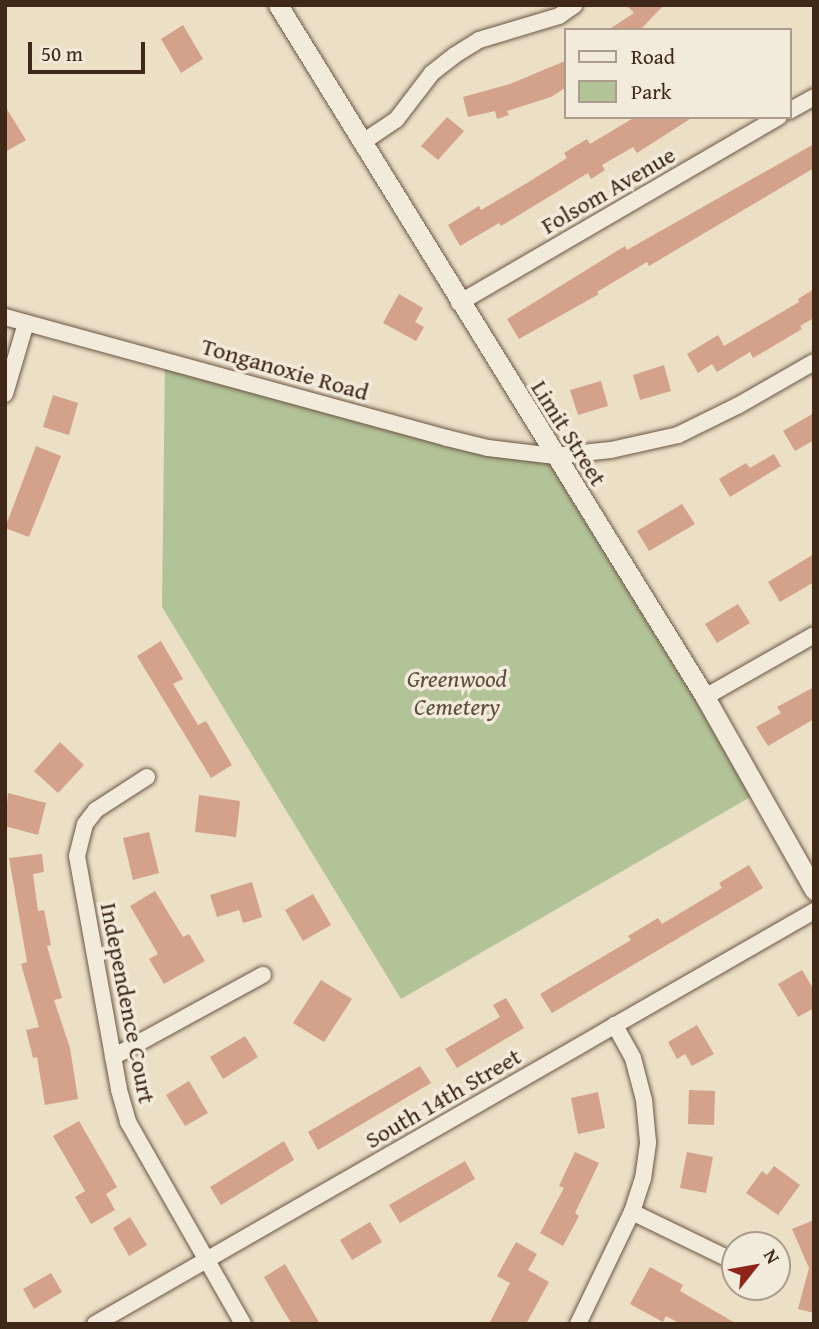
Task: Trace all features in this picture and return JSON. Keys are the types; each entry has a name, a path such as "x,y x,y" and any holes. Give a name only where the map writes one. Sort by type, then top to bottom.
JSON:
{"street":[{"name":"Limit Street","path":"278,5 459,303 705,697 814,890"},
{"path":"363,142 396,120 432,73 454,55 479,40 559,16 575,5"},
{"path":"791,110 814,97"},
{"name":"Folsom Avenue","path":"459,303 776,119"},
{"name":"Tonganoxie Road","path":"5,317 447,438 488,448 554,456 611,450 678,435 740,405 814,362"},
{"path":"5,394 26,323"},
{"path":"705,697 814,635"},
{"name":"Independence Court","path":"147,777 96,810 79,839 78,856 113,1056 128,1122 243,1324"},
{"name":"South 14th Street","path":"95,1324 814,911"},
{"path":"113,1056 263,975"},
{"path":"578,1324 632,1212 643,1179 646,1114 633,1058 615,1025"},
{"path":"632,1212 721,1255"}],"green space":[{"name":"Greenwood Cemetery","path":"165,359 447,438 554,456 759,792 401,999 162,607"}],"building":[{"path":"626,5 664,5 642,28 611,28 634,13"},
{"path":"183,25 203,59 181,73 161,39"},
{"path":"564,61 564,89 551,97 507,111 509,115 497,119 495,111 468,117 463,97 510,84"},
{"path":"5,106 26,140 5,152"},
{"path":"447,117 464,131 438,160 421,146"},
{"path":"632,119 690,119 637,153 633,147 602,165 605,170 591,179 588,173 501,226 499,223 460,246 448,225 479,206 481,210 527,183 567,158 564,153 587,139 590,144"},
{"path":"814,144 814,168 649,266 647,262 597,292 599,294 519,339 507,319 625,246 627,250"},
{"path":"814,289 814,318 800,326 802,329 753,358 750,352 717,372 712,364 698,373 687,354 718,335 724,346 799,302 798,299"},
{"path":"399,294 423,308 415,322 424,327 416,341 383,323"},
{"path":"664,365 671,391 640,400 633,375"},
{"path":"601,381 608,406 578,415 570,390"},
{"path":"53,395 78,403 69,435 43,427"},
{"path":"814,413 814,440 795,451 783,431"},
{"path":"36,446 61,456 29,537 5,528"},
{"path":"774,454 781,466 730,497 719,479 746,463 750,468"},
{"path":"682,504 695,524 649,551 637,531"},
{"path":"814,554 814,582 780,602 768,582"},
{"path":"738,604 750,623 717,643 705,624"},
{"path":"161,641 183,679 173,684 198,725 206,721 232,765 211,778 137,656"},
{"path":"814,687 814,719 768,746 756,727 781,713 777,707"},
{"path":"60,742 84,765 58,793 34,771"},
{"path":"8,793 46,803 38,835 5,826"},
{"path":"199,795 240,801 236,837 195,832"},
{"path":"149,832 159,873 133,880 123,838"},
{"path":"42,854 44,872 33,874 38,911 44,910 51,945 47,946 62,998 54,1000 70,1048 78,1099 45,1105 37,1057 33,1058 26,1030 39,1027 21,964 27,962 9,858"},
{"path":"749,865 763,888 552,1013 540,994 631,940 628,936 658,918 662,924 722,888 719,883"},
{"path":"252,882 262,917 243,923 239,910 217,917 210,895"},
{"path":"155,891 183,937 189,934 205,961 164,984 149,959 158,954 130,906"},
{"path":"313,894 331,925 303,941 285,910"},
{"path":"802,970 814,990 814,1008 798,1017 778,984"},
{"path":"321,980 352,999 324,1042 293,1023"},
{"path":"506,998 524,1028 457,1068 445,1049 500,1017 493,1005"},
{"path":"697,1025 714,1054 692,1066 685,1054 677,1059 668,1042"},
{"path":"245,1036 258,1057 223,1079 210,1057"},
{"path":"420,1066 431,1083 318,1150 308,1132"},
{"path":"189,1081 208,1113 185,1126 166,1095"},
{"path":"689,1090 715,1091 714,1125 688,1124"},
{"path":"598,1092 605,1128 578,1134 571,1098"},
{"path":"79,1121 117,1187 106,1194 115,1210 91,1224 75,1197 85,1191 53,1136"},
{"path":"284,1141 294,1160 221,1205 210,1187"},
{"path":"575,1152 599,1163 575,1213 579,1216 563,1246 540,1233 564,1188 559,1186"},
{"path":"687,1152 713,1157 706,1193 680,1188"},
{"path":"465,1161 475,1179 400,1223 389,1205"},
{"path":"774,1166 800,1185 778,1215 746,1193 762,1171 767,1175"},
{"path":"130,1217 147,1245 129,1256 113,1228"},
{"path":"814,1220 814,1313 798,1309 809,1268 792,1229"},
{"path":"370,1222 382,1242 352,1260 340,1240"},
{"path":"516,1242 537,1254 528,1270 549,1282 526,1324 489,1324 510,1283 497,1276"},
{"path":"285,1264 320,1324 292,1324 283,1310 264,1277"},
{"path":"650,1267 683,1285 680,1291 737,1324 681,1324 666,1316 663,1322 630,1304"},
{"path":"51,1273 62,1292 34,1309 23,1289"}]}
